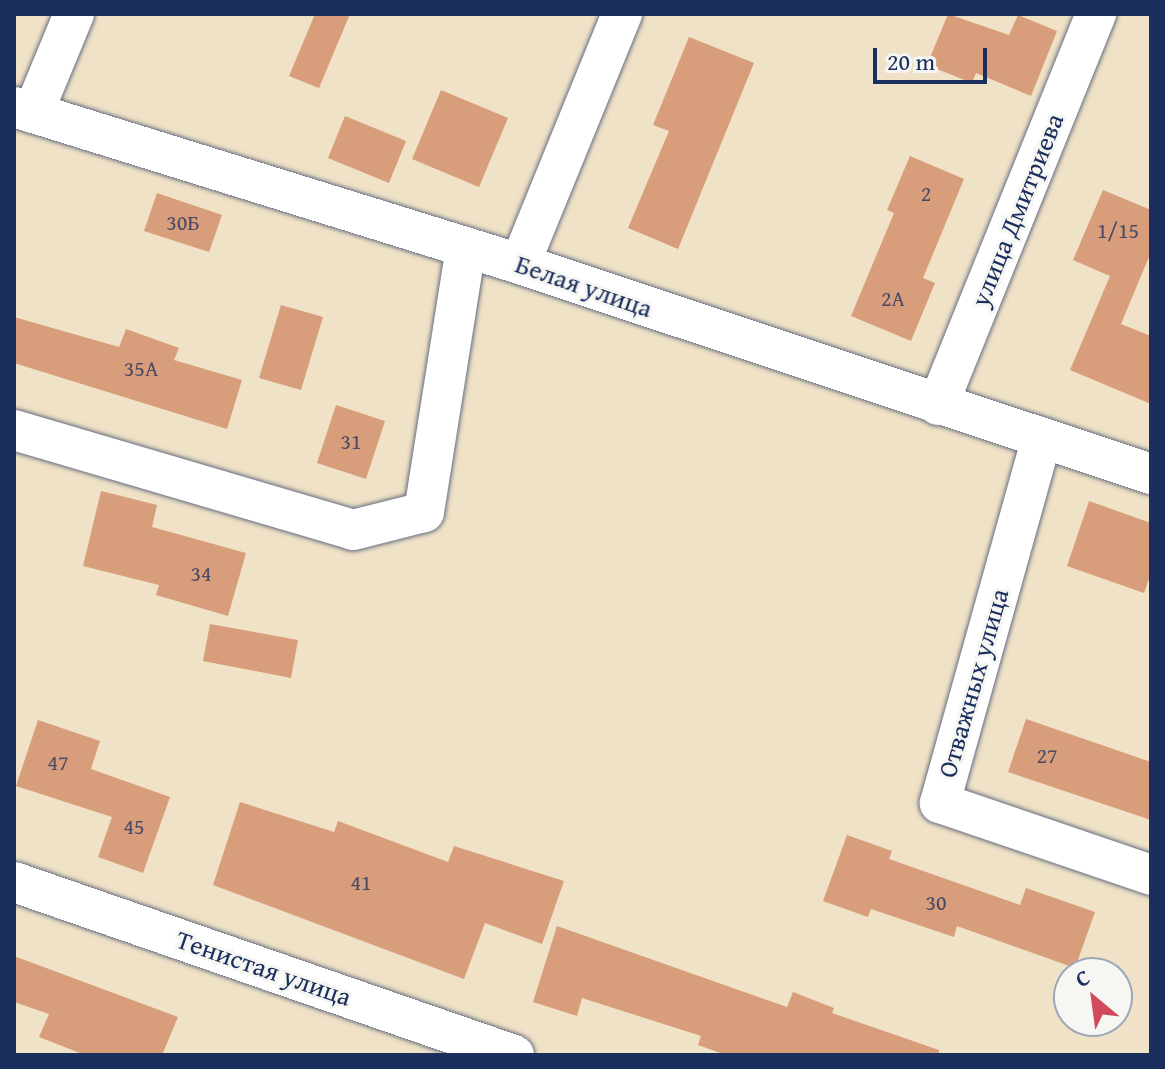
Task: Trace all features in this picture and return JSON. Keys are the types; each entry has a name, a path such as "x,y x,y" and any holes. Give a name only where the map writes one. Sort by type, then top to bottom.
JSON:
{"street":[{"path":"23,110 74,14"},
{"path":"520,264 622,14"},
{"name":"улица Дмитриева","path":"938,405 1096,14"},
{"name":"Белая улица","path":"23,110 520,264 1041,441 1151,474"},
{"path":"14,430 353,530 424,512 466,247"},
{"name":"Отважных улица","path":"1041,441 940,803 1151,875"},
{"name":"Тенистая улица","path":"14,882 514,1055"}],"building":[{"path":"315,14 350,14 319,88 289,76"},
{"path":"948,14 1009,35 1018,15 1057,31 1031,96 976,73 972,83 927,65"},
{"path":"689,37 754,63 678,249 628,228 669,131 653,125"},
{"path":"441,90 508,118 479,187 412,159"},
{"path":"345,116 406,141 389,183 328,158"},
{"path":"910,156 964,179 923,278 935,283 911,341 851,316 894,213 887,210"},
{"path":"1103,190 1151,210 1151,252 1121,324 1151,336 1151,404 1070,370 1110,276 1073,260"},
{"path":"157,193 222,215 209,252 144,231"},
{"path":"281,305 323,317 301,390 259,378"},
{"path":"14,317 119,347 126,329 179,348 174,360 242,380 227,429 14,363"},
{"path":"336,405 385,421 366,479 317,463"},
{"path":"101,491 157,505 152,527 246,553 228,616 156,595 159,585 83,566"},
{"path":"1089,501 1151,523 1151,573 1144,593 1067,566"},
{"path":"210,624 298,640 291,678 203,661"},
{"path":"1026,719 1151,762 1151,820 1008,772"},
{"path":"38,720 100,741 91,769 170,797 143,873 98,857 112,817 16,786"},
{"path":"240,802 334,832 338,821 448,862 454,846 564,881 542,944 485,923 464,979 213,885"},
{"path":"847,835 892,851 889,859 1020,905 1026,888 1095,912 1079,957 1053,957 1053,960 957,926 954,937 871,909 868,917 823,901"},
{"path":"557,926 787,1007 793,992 834,1008 832,1013 939,1050 939,1055 726,1055 698,1045 701,1036 582,998 577,1016 533,1002"},
{"path":"14,956 178,1017 162,1055 85,1055 39,1037 49,1014 14,1002"}]}
